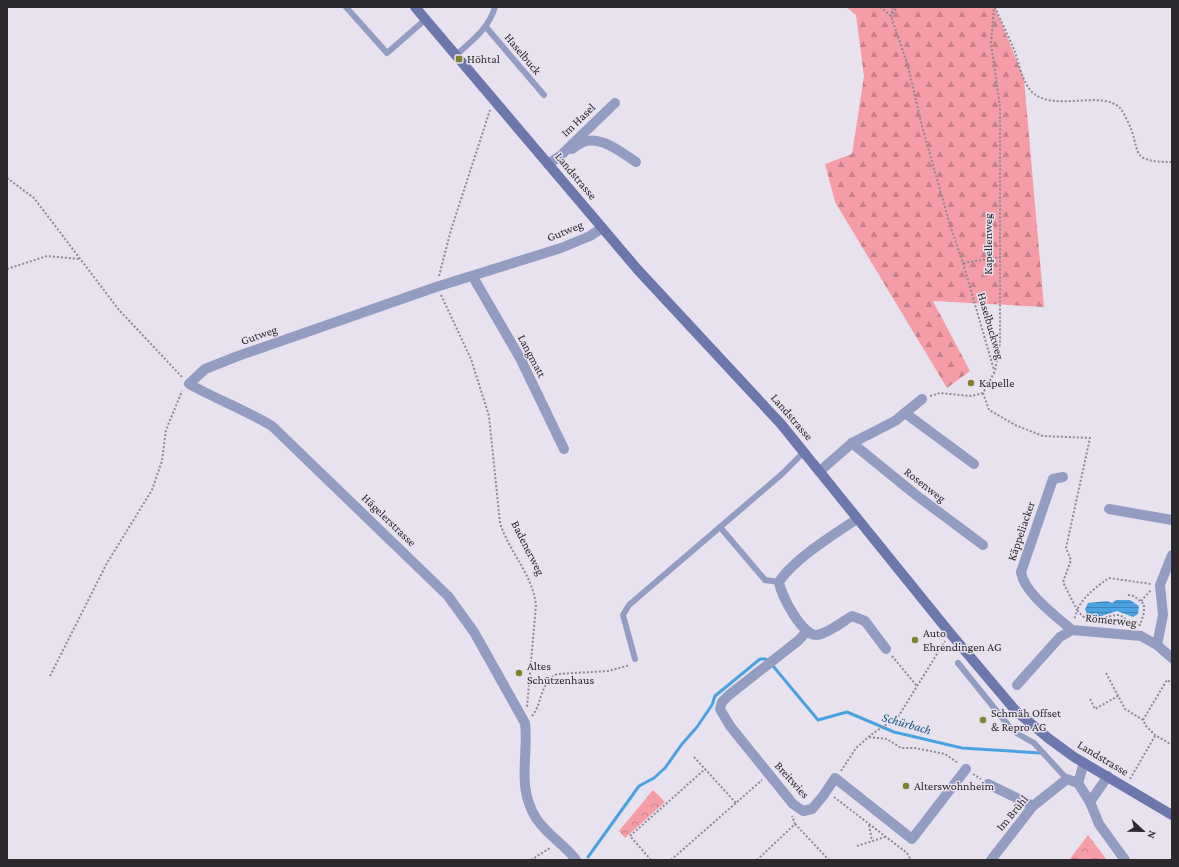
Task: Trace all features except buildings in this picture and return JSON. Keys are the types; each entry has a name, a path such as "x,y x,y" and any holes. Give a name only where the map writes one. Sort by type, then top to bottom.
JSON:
{"main road":[{"name":"Landstrasse","path":"415,7 602,228 805,451 857,519 1015,710 1048,738 1084,763 1172,815"}],"street":[{"name":"Im Hasel","path":"560,156 615,103"},
{"name":"Im Hasel","path":"548,164 585,141 595,140 607,144 636,162"},
{"name":"Gutweg","path":"189,384 205,369 238,356 436,287 473,277 561,248 590,236 602,228"},
{"name":"Langmatt","path":"473,277 520,358 564,449"},
{"name":"Hägelerstrasse","path":"189,384 209,395 250,412 272,426 448,596 474,632 525,722"},
{"path":"820,471 852,443 896,421 922,398"},
{"path":"905,413 974,464"},
{"name":"Rosenweg","path":"852,443 916,495 983,545"},
{"name":"Käppeliacker","path":"1063,477 1053,479 1021,572 1022,578 1032,593 1072,630"},
{"path":"1109,509 1172,520"},
{"path":"857,519 786,572 779,582 780,593 806,632 816,635 852,616 865,621 886,649"},
{"path":"1157,645 1163,615 1160,585 1172,555"},
{"name":"Römerweg","path":"1017,685 1060,637 1072,630 1141,636 1157,645 1172,658"},
{"name":"Breitwies","path":"806,632 799,640 722,702 720,709 723,716 770,774 797,807 803,811 812,809 827,791 835,778"},
{"path":"525,722 527,738 523,773 527,800 536,818 576,860"},
{"path":"1078,783 1084,763"},
{"path":"835,778 912,839 966,769"},
{"path":"1090,802 1108,776"},
{"path":"1067,779 1078,783 1090,802 1099,824 1125,860"},
{"name":"Im Brühl","path":"991,860 1033,806 1067,779"},
{"path":"988,784 1033,806"}],"lane":[{"path":"346,7 387,54 426,19"},
{"path":"456,55 486,27 493,17 496,7"},
{"name":"Haselbuck","path":"486,27 544,95"},
{"path":"635,659 623,615 629,605 782,474 805,451"},
{"path":"720,527 765,580 779,582"},
{"path":"958,663 1008,725 1018,734 1034,743 1067,779"}],"path":[{"path":"880,7 891,16"},
{"path":"891,16 892,7"},
{"path":"891,16 897,7"},
{"path":"994,7 1024,79 1032,91 1043,98 1057,102 1107,102 1121,108 1130,127 1137,153 1144,160 1172,162"},
{"name":"Kapellenweg","path":"922,398 940,392 971,396 983,393 995,371 1000,344 1000,107 992,42 994,7"},
{"name":"Haselbuckweg","path":"891,16 908,66 922,126 950,225 963,263 995,371"},
{"path":"436,287 451,230 494,100"},
{"path":"7,178 34,198 120,310 163,358 189,384 180,394 166,430 162,461 152,490 107,563 50,676"},
{"path":"7,269 47,256 80,259"},
{"path":"963,263 1001,257"},
{"name":"Badenerweg","path":"436,287 471,359 489,416 500,523 505,538 530,579 534,590 536,605 530,684 525,722"},
{"path":"1072,630 1077,610 1081,602 1095,588 1109,578 1153,584 1152,589 1141,601"},
{"path":"1063,582 1077,610 1083,618 1091,621 1120,615 1127,620 1140,625 1144,613 1144,604 1141,601 1128,596"},
{"path":"835,778 856,748 872,734 898,717 950,633"},
{"path":"886,649 917,686"},
{"path":"525,722 535,712 546,683 550,677 557,674 608,671 629,666 635,659"},
{"path":"1106,673 1125,709 1143,720 1146,726 1155,735 1172,745"},
{"path":"1143,720 1167,680 1172,683"},
{"path":"1090,698 1095,709 1118,696"},
{"path":"1125,786 1155,735"},
{"path":"869,737 887,739 901,748 915,748 945,754 988,784"},
{"path":"694,757 736,803"},
{"path":"651,860 630,836 705,769"},
{"path":"671,860 770,774"},
{"path":"827,791 907,853 911,860"},
{"path":"797,807 792,814 795,824 829,860"},
{"path":"757,860 795,824"},
{"path":"869,824 872,841"},
{"path":"857,846 885,836"},
{"path":"531,860 558,842"}],"green space":[{"path":"846,7 995,7 1024,79 1044,307 933,301 970,371 947,388 835,202 825,164 852,154 864,76 856,15"},
{"path":"653,790 665,802 625,838 619,831"},
{"path":"1088,835 1107,860 1069,860"}],"water":[{"path":"1116,600 1130,600 1139,606 1138,614 1133,617 1117,611 1098,617 1088,616 1085,609 1088,603 1107,601 1112,603"}],"waterway":[{"name":"Schürbach","path":"588,857 639,786 654,778 665,768 682,744 697,727 712,705 715,696 760,659 766,659"},
{"name":"Schürbach","path":"773,666 818,720 847,712 894,732 962,748 1040,753"}],"place":[{"name":"Höhtal","path":"459,59"},
{"name":"Kapelle","path":"971,383"},
{"name":"Auto Ehrendingen AG","path":"915,640"},
{"name":"Altes Schützenhaus","path":"519,673"},
{"name":"Schmäh Offset & Repro AG","path":"983,720"},
{"name":"Alterswohnheim","path":"906,786"}]}
